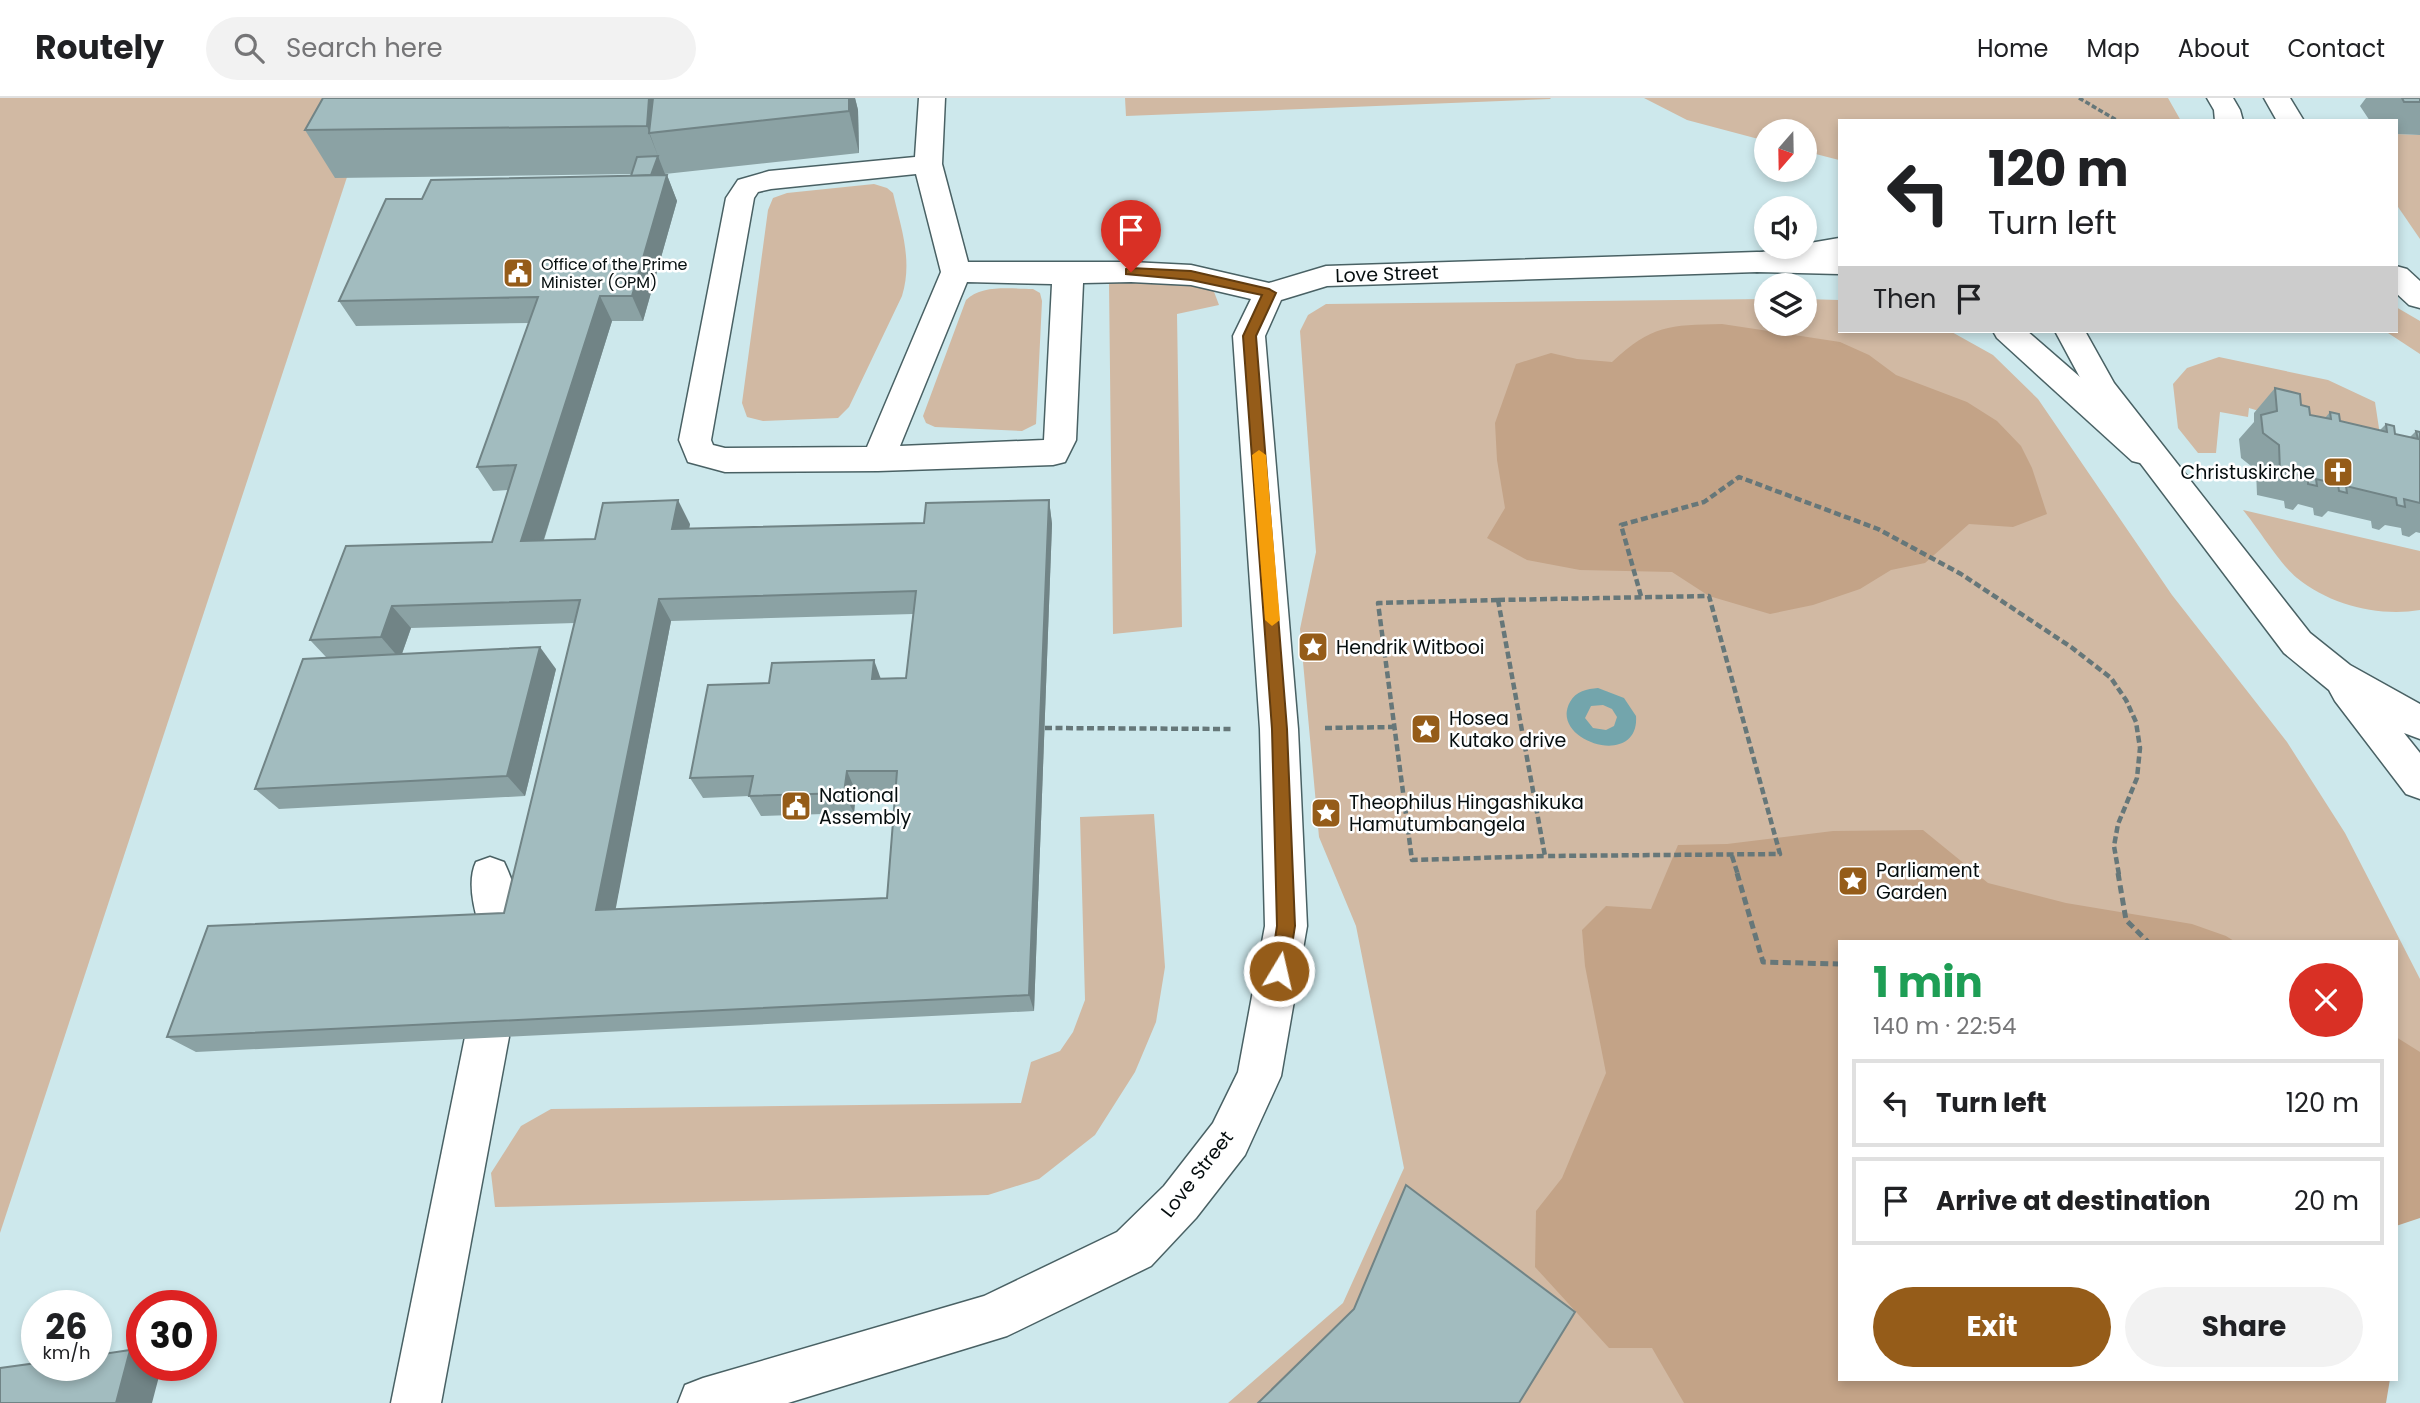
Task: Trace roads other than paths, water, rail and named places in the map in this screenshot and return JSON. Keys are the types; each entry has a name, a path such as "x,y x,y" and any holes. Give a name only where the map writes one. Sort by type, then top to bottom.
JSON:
{"street":[{"path":"878,459 956,272 928,164 932,98"},
{"path":"2220,98 2229,119"},
{"path":"2277,98 2290,119"},
{"path":"928,164 769,180 748,186 740,198 695,440 700,453 725,460 878,459 1053,453 1060,440 1068,274"},
{"name":"Love Street","path":"703,1403 990,1319 1134,1249 1180,1202 1235,1126 1259,1076 1286,926 1279,729 1249,336 1269,293 1325,276 1837,260"},
{"path":"956,272 1131,272 1191,275 1269,293"},
{"path":"2398,277 2420,300"},
{"path":"2398,289 2420,300"},
{"path":"2010,333 2146,454 2172,482"},
{"path":"2071,333 2102,390 2297,643 2337,676 2420,723"},
{"path":"2337,676 2420,782"},
{"path":"490,876 502,932"},
{"path":"416,1403 487,1037"}],"water":[{"path":"1598,688 1624,698 1636,716 1633,733 1624,742 1611,746 1596,744 1582,738 1572,728 1567,716 1572,698 1586,690","holes":["1603,705 1612,709 1617,717 1614,726 1606,730 1593,728 1585,718 1591,706"]}],"place":[{"name":"Office of the Prime Minister (OPM)","path":"518,273"},
{"name":"Christuskirche","path":"2338,472"},
{"name":"Hendrik Witbooi","path":"1313,647"},
{"name":"Hosea Kutako drive","path":"1426,729"},
{"name":"National Assembly","path":"796,806"},
{"name":"Theophilus Hingashikuka Hamutumbangela","path":"1326,813"},
{"name":"Parliament Garden","path":"1853,881"}]}
